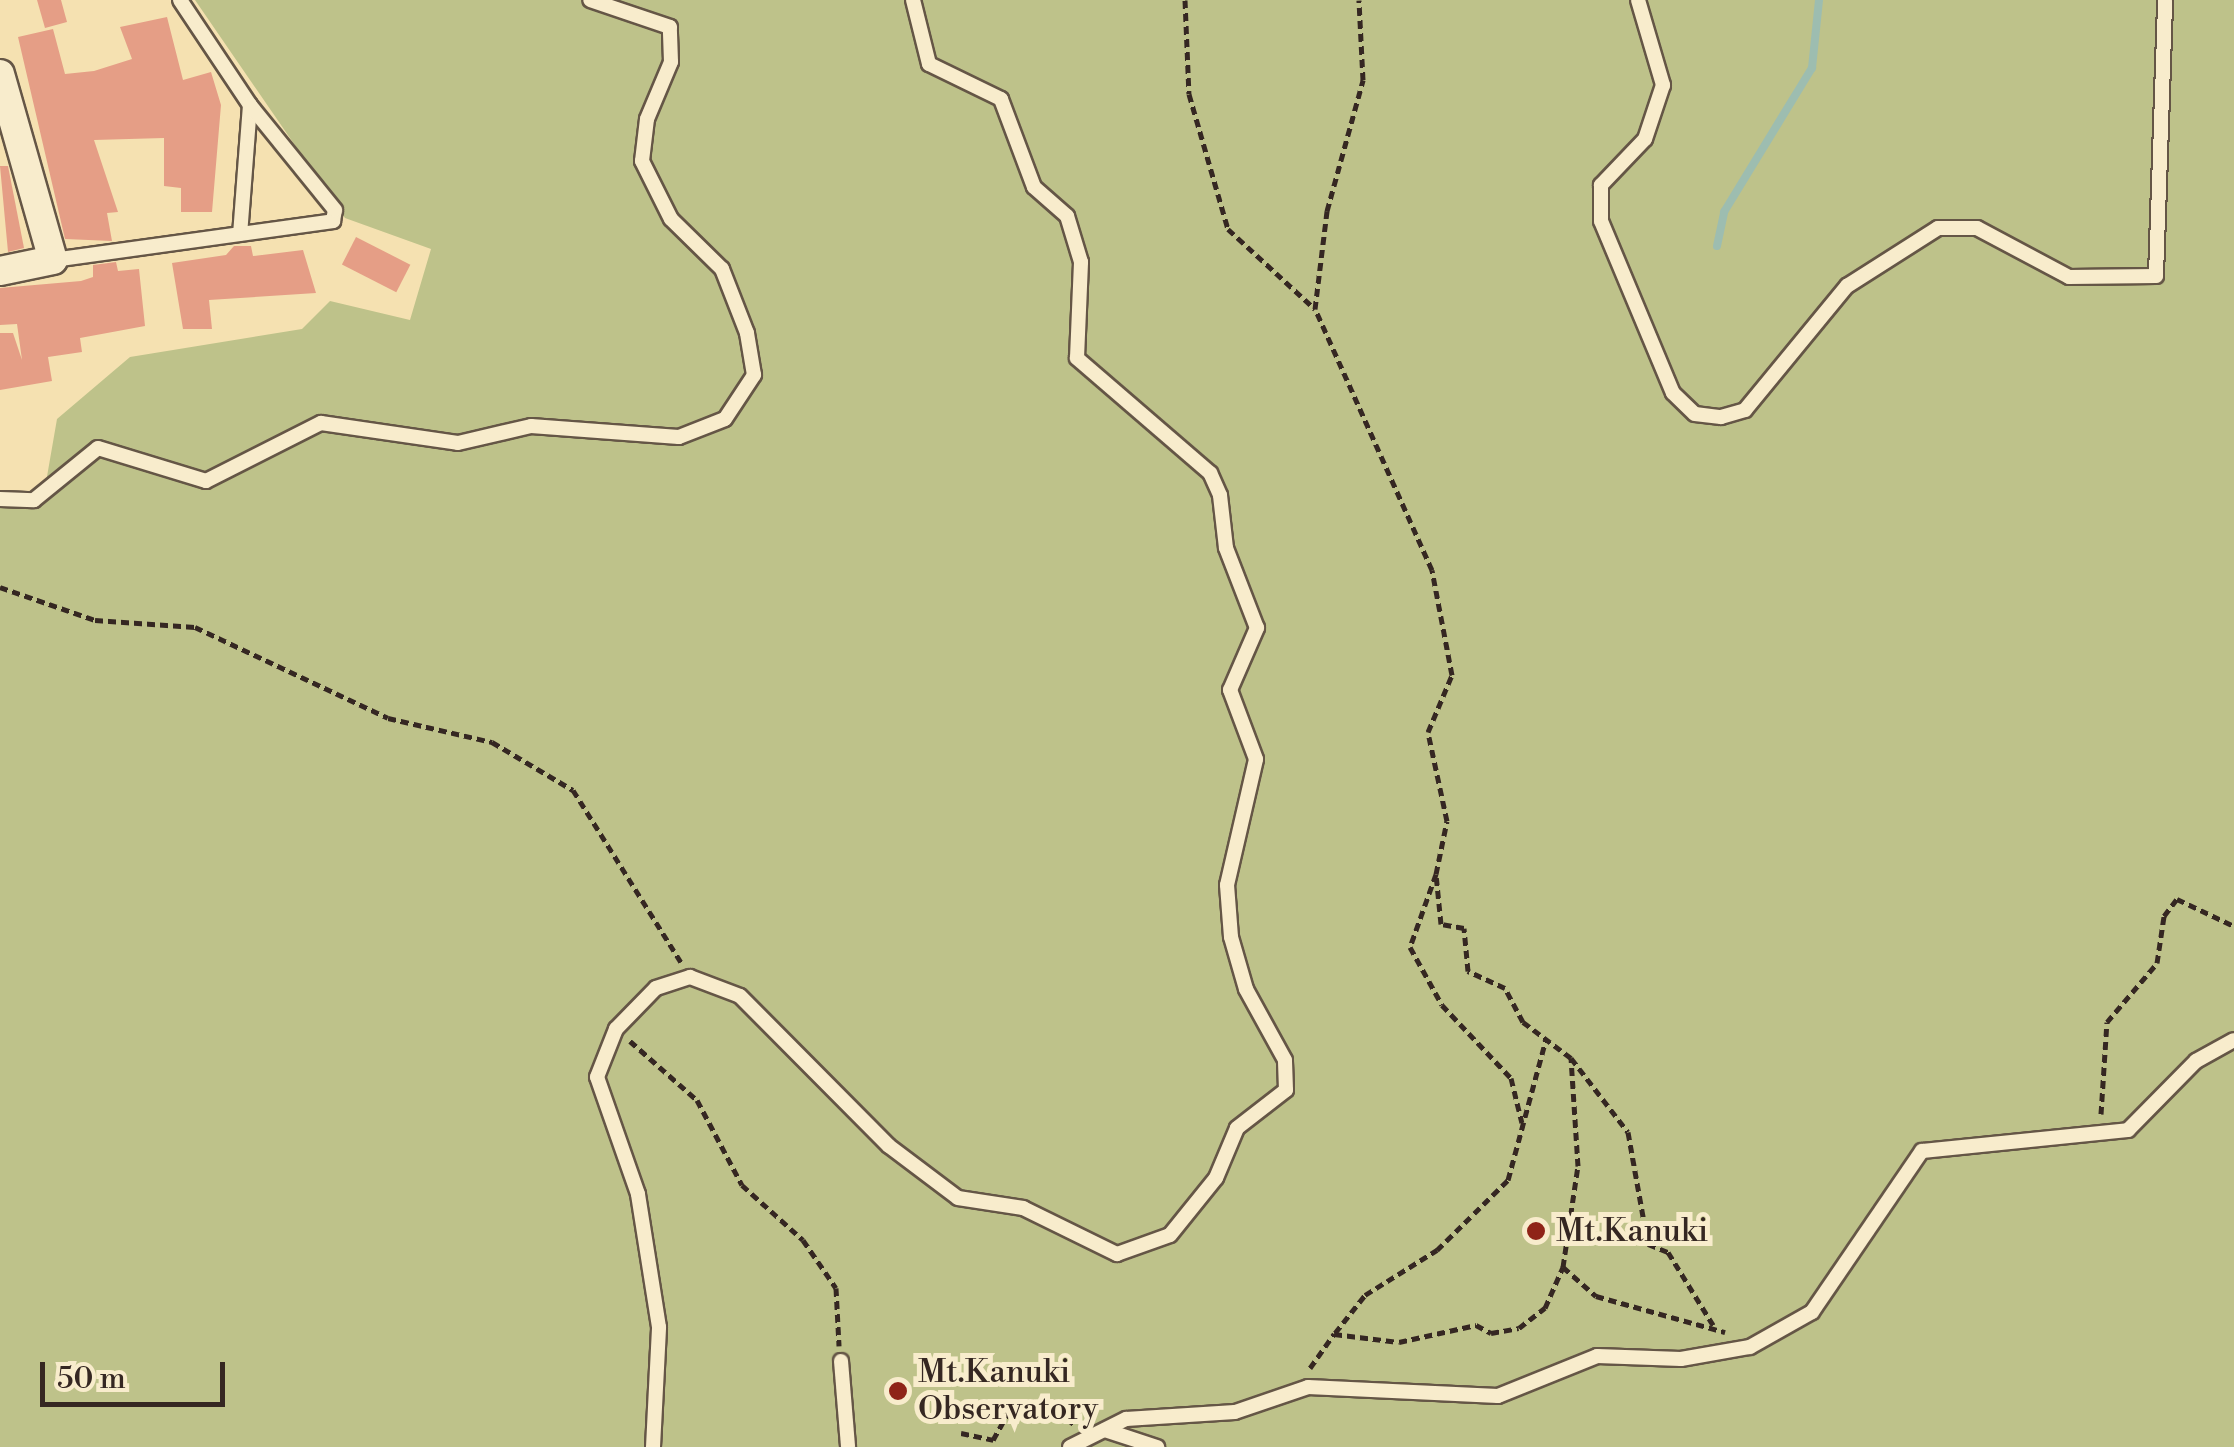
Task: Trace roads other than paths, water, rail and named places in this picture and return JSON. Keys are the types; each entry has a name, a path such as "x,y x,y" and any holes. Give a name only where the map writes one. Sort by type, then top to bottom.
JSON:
{"street":[{"path":"0,74 53,260 0,271"}],"lane":[{"path":"53,260 333,221 335,210 250,105 180,0"},
{"path":"0,499 34,500 98,448 206,481 321,423 458,443 520,426 690,436 724,419 754,375 748,333 722,269 671,219 642,160 647,119 670,62 670,27 590,0"},
{"path":"653,1447 659,1327 638,1194 596,1077 616,1030 642,998 690,977 756,1006 889,1146 958,1198 1024,1208 1117,1254 1170,1235 1216,1178 1237,1128 1286,1090 1285,1060 1231,937 1227,885 1256,759 1230,690 1257,628 1226,548 1220,496 1210,472 1082,366 1074,310 1081,262 1068,216 1034,187 1001,99 929,64 912,0"},
{"path":"1638,0 1663,85 1646,139 1602,186 1601,222 1673,393 1695,414 1722,417 1745,410 1847,286 1938,228 1976,228 2069,278 2156,276 2164,262 2166,0"},
{"path":"240,234 250,105"},
{"path":"1073,1444 1140,1416 1235,1412 1308,1387 1498,1396 1598,1356 1681,1360 1750,1347 1812,1312 1922,1151 2099,1138 2128,1130 2196,1061 2234,1040"},
{"path":"841,1361 848,1447"},
{"path":"1106,1430 1157,1447"}],"waterway":[{"path":"1717,246 1724,212 1812,68 1819,0"}],"place":[{"name":"Mt.Kanuki","path":"1536,1231"},
{"name":"Mt.Kanuki Observatory","path":"898,1391"}]}
